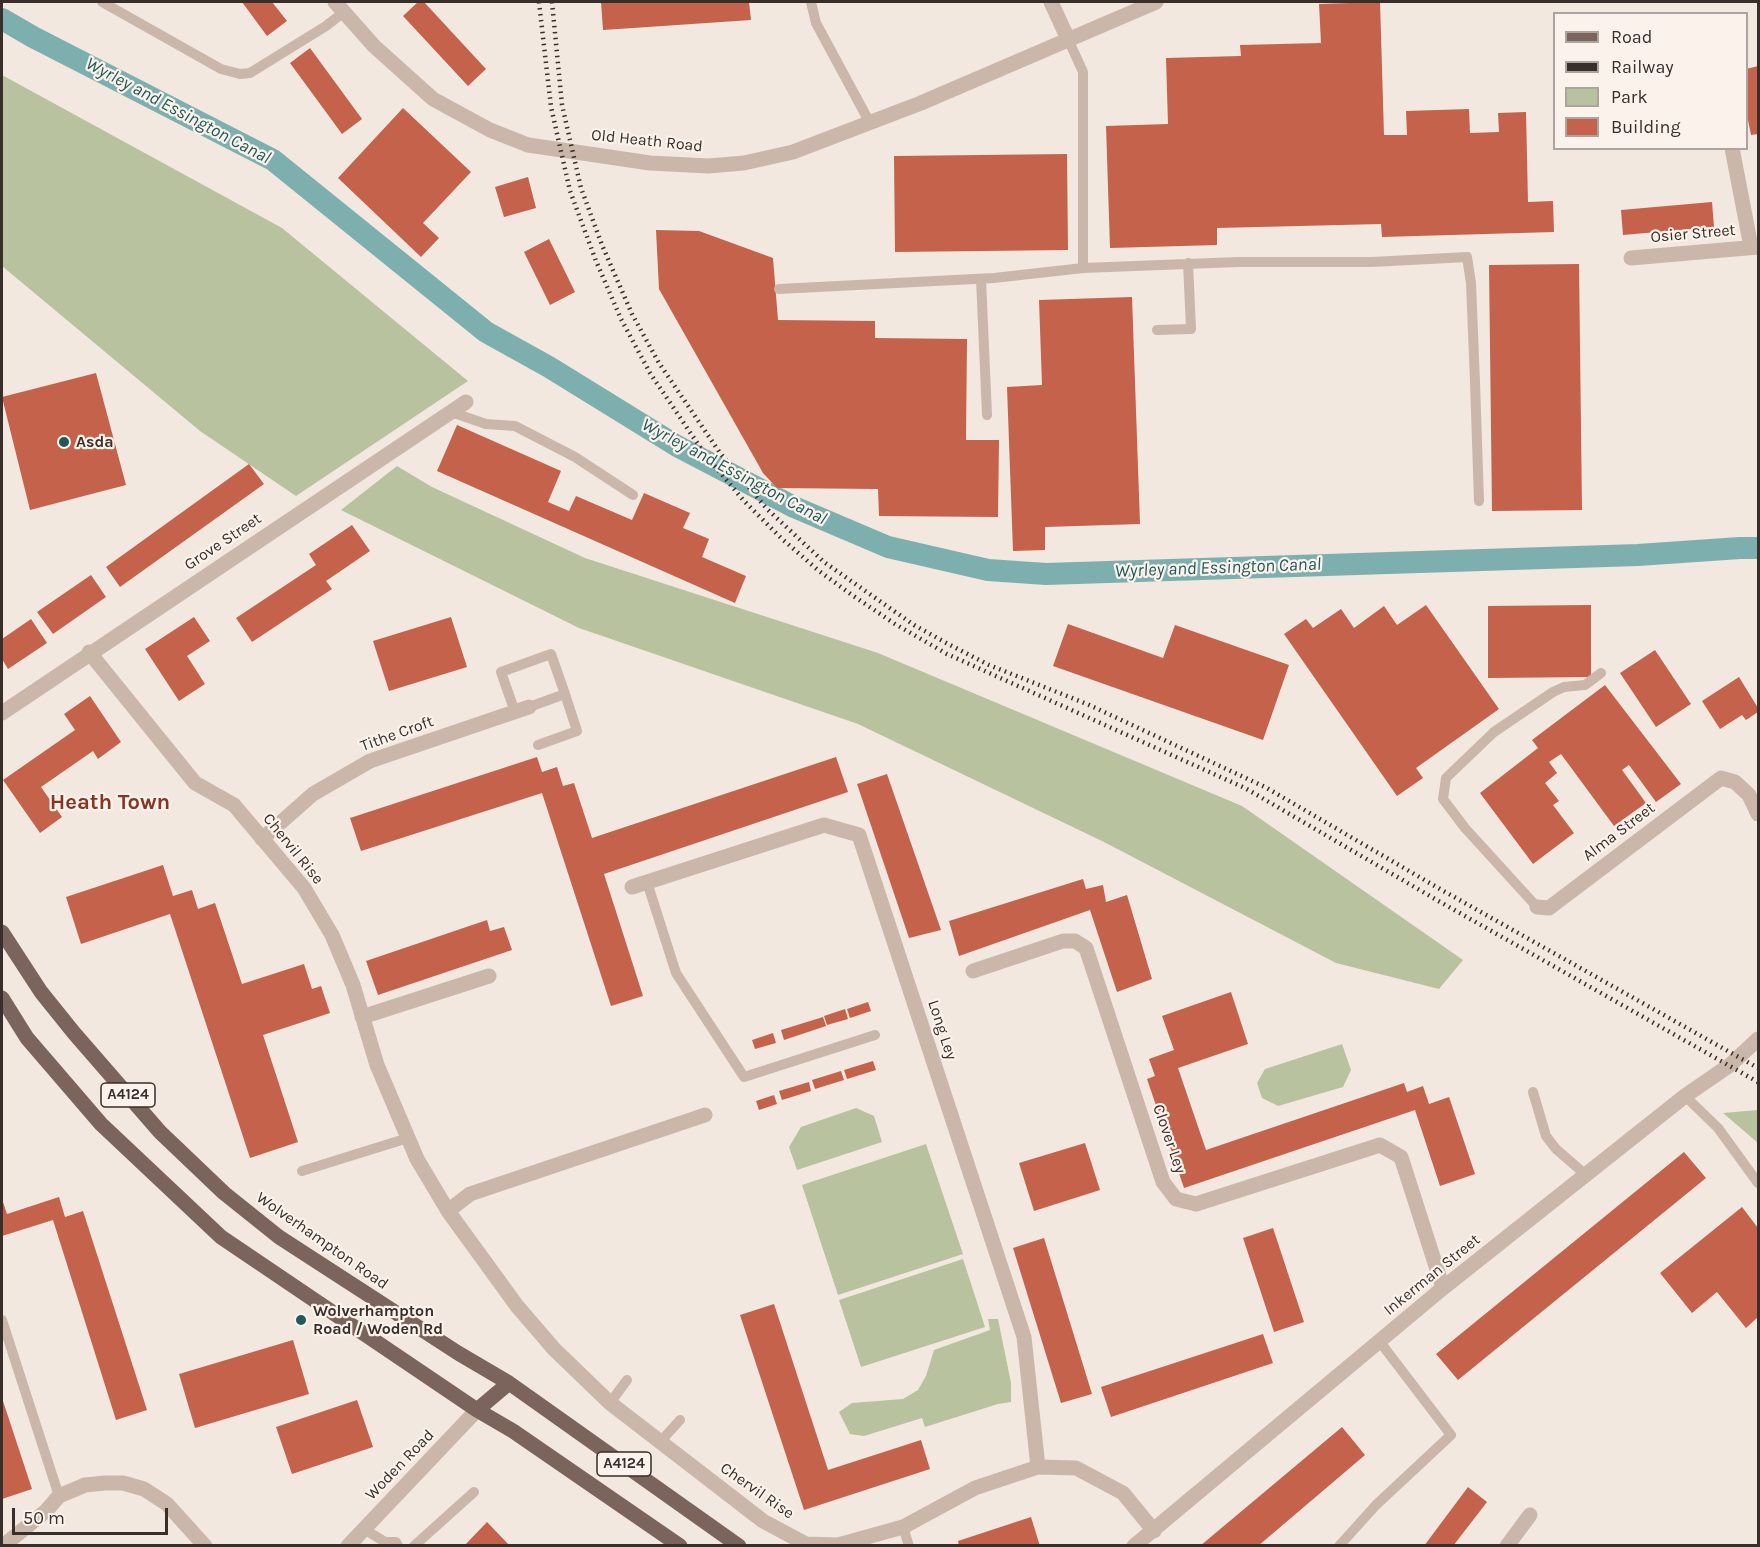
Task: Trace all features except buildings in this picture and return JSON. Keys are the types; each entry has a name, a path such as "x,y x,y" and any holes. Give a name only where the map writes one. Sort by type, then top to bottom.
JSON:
{"main road":[{"name":"Wolverhampton Road","path":"2,932 41,992 75,1033 160,1132 224,1193 279,1237 458,1353 509,1383"},
{"name":"A4124","path":"2,998 27,1038 101,1124 221,1237 680,1545"},
{"path":"477,1410 509,1383"},
{"name":"A4124","path":"509,1383 739,1545"}],"street":[{"path":"1051,2 1068,39"},
{"name":"Old Heath Road","path":"339,7 374,46 433,99 490,130 528,145 650,163 708,166 744,163 792,152 921,104 1156,2"},
{"path":"1732,150 1754,247"},
{"name":"Osier Street","path":"1632,258 1754,247"},
{"name":"Grove Street","path":"2,713 89,652 466,402"},
{"name":"Chervil Rise","path":"89,652 195,783 234,806 304,888 332,934 353,985 377,1065 417,1159 448,1211 517,1305 554,1349 610,1403 763,1521 806,1544 838,1545 903,1527 975,1488 1038,1467 1076,1468 1123,1493 1154,1531"},
{"name":"Tithe Croft","path":"262,839 313,794 370,761 522,709"},
{"name":"Alma Street","path":"1537,908 1549,908 1721,778 1735,783 1749,795 1758,814"},
{"name":"Long Ley","path":"640,885 824,825 859,835 1024,1337 1038,1467"},
{"name":"Clover Ley","path":"973,971 1063,941 1075,941 1086,948 1163,1182 1176,1199 1196,1204 1380,1145 1401,1157 1443,1288"},
{"path":"362,1017 489,976"},
{"name":"Inkerman Street","path":"1134,1545 1154,1531 1443,1288 1685,1096 1730,1065 1758,1039"},
{"path":"448,1211 470,1194 705,1115"},
{"name":"Woden Road","path":"348,1545 477,1410"},
{"path":"3,1545 46,1511 59,1496 85,1485 105,1483 123,1483 144,1489 167,1504 205,1545"},
{"path":"1507,1545 1530,1515"}],"lane":[{"path":"102,2 221,69 240,74 250,73 326,26 339,7"},
{"path":"811,2 816,23 870,123"},
{"path":"1068,39 1083,72 1083,268"},
{"path":"779,289 981,279 1083,268 1188,263 1372,262 1467,257 1473,338 1479,501"},
{"path":"1157,330 1191,329 1188,263"},
{"path":"981,279 987,415"},
{"path":"451,411 486,424 515,426 575,457 633,495"},
{"path":"538,745 577,731 565,694 551,654 501,672 522,709 565,694"},
{"path":"1537,908 1465,828 1443,799 1446,778 1494,732 1553,692 1564,687 1585,685 1601,673"},
{"path":"640,885 676,973 744,1077 875,1035"},
{"path":"1533,1092 1546,1136 1556,1149 1586,1175"},
{"path":"1685,1096 1718,1128 1758,1183"},
{"path":"302,1171 408,1138"},
{"path":"2,1320 59,1496"},
{"path":"1339,1545 1376,1505 1451,1435 1380,1342"},
{"path":"610,1403 627,1380"},
{"path":"660,1442 680,1420"},
{"path":"414,1545 474,1492"},
{"path":"903,1527 909,1545"},
{"path":"364,1529 385,1542 396,1542 398,1545"}],"green space":[{"path":"2,75 282,228 468,381 296,496 200,431 2,266"},
{"path":"397,466 432,487 585,558 878,653 1242,806 1463,960 1439,989 1336,963 1104,842 858,724 579,628 341,510"},
{"path":"1342,1044 1351,1070 1343,1087 1278,1106 1262,1098 1257,1083 1265,1069"},
{"path":"856,1108 874,1116 882,1142 797,1170 789,1147 801,1127"},
{"path":"1758,1110 1758,1143 1723,1113"},
{"path":"926,1144 963,1254 838,1295 802,1185"},
{"path":"963,1259 985,1327 861,1367 839,1300"},
{"path":"988,1319 998,1319 1011,1383 1011,1402 925,1427 922,1418 864,1436 850,1434 839,1412 852,1403 903,1399 918,1390 926,1376 934,1350 990,1330"}],"waterway":[{"name":"Wyrley and Essington Canal","path":"2,19 273,160 486,332 549,367 677,446 794,507 888,547 988,570 1046,574 1638,555 1758,548"}],"railway":[{"path":"539,2 551,107 570,191 621,319 650,373 704,453 744,501 781,538 819,571 852,595 895,624 947,654 1245,788 1435,899 1758,1082"},
{"path":"552,2 562,105 581,188 602,245 632,314 659,363 720,453 767,509 824,562 914,625 950,645 989,665 1087,704 1265,787 1440,889 1758,1068"}],"place":[{"name":"Asda","path":"64,442"},
{"name":"Wolverhampton Road / Woden Rd","path":"301,1320"}],"district":[{"name":"Heath Town","path":"110,803"}]}
